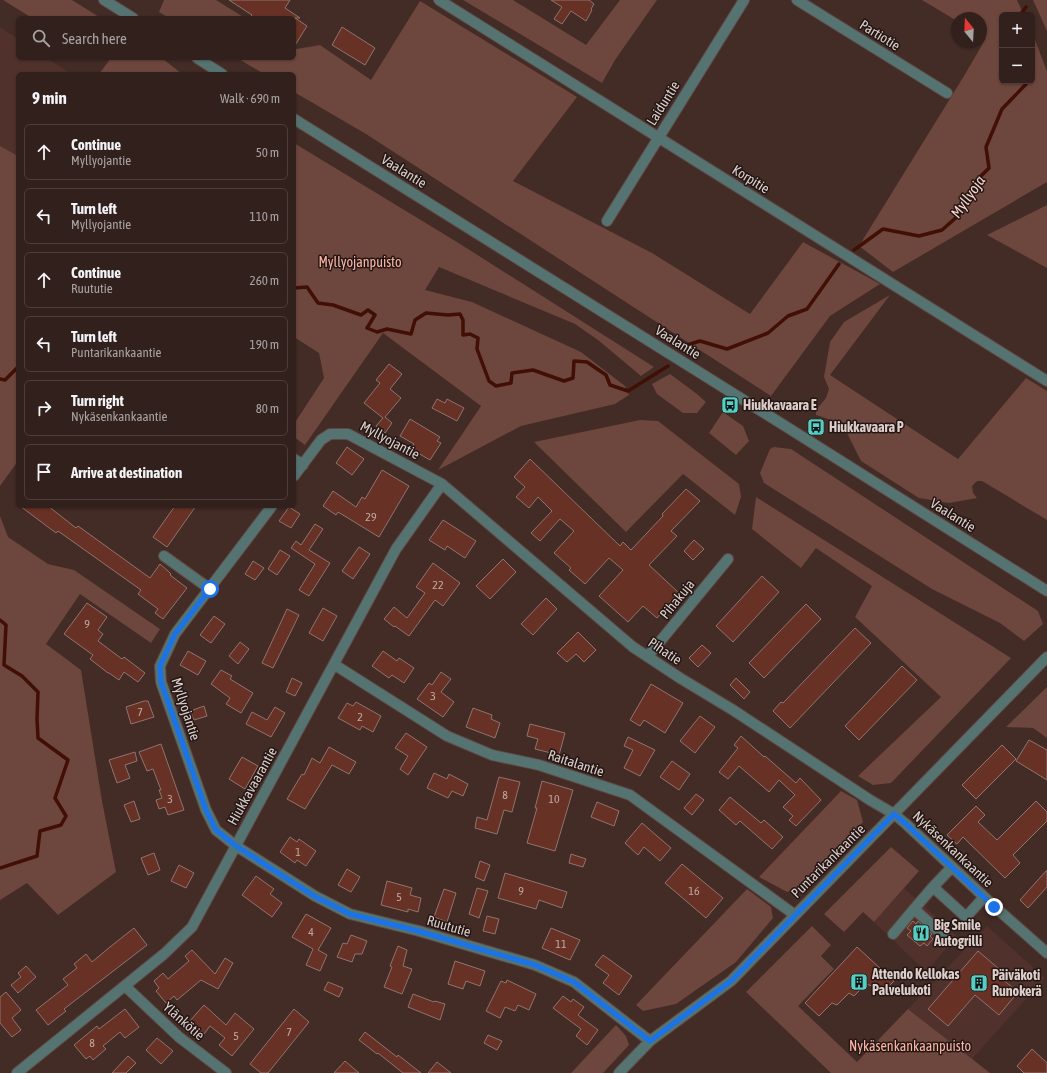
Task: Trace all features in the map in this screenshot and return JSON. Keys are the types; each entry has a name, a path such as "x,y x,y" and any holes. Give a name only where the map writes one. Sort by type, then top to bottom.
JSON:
{"street":[{"path":"104,0 130,16"},
{"name":"Korpitie","path":"439,0 1047,381"},
{"name":"Laiduntie","path":"607,221 744,0"},
{"name":"Partiotie","path":"797,0 947,93"},
{"path":"200,60 219,72"},
{"name":"Vaalantie","path":"296,120 1047,591"},
{"name":"Myllyojantie","path":"298,462 321,440 330,434 348,434 442,484"},
{"name":"Pihatie","path":"442,484 633,647 894,814"},
{"name":"Hiukkavaarantie","path":"17,1073 164,954 192,927 335,665 362,609 396,549 442,484"},
{"name":"Myllyojantie","path":"236,846 216,830 206,810 161,682 160,666 175,634 271,508"},
{"path":"164,556 210,589"},
{"name":"Pihakuja","path":"648,656 728,559"},
{"name":"Puntarikankaantie","path":"619,1073 650,1041 731,981 1047,657"},
{"name":"Raitalantie","path":"335,665 448,736 492,755 539,765 630,795 795,915"},
{"name":"Nykäsenkankaantie","path":"894,814 1047,953"},
{"name":"Ruututie","path":"236,846 314,896 350,914 418,931 535,965 574,982 650,1041"},
{"path":"893,934 952,867"},
{"path":"933,887 966,917 984,897"},
{"path":"914,909 943,935"},
{"name":"Ylänkötie","path":"125,986 179,1037 226,1073"}],"shaded area":[{"path":"0,27 16,38 16,60 50,60 68,72 16,72 16,155 0,146"},
{"path":"904,888 957,936 926,972 874,922"},
{"path":"987,926 1045,978 972,1059 908,1009"}],"green space":[{"path":"3,0 72,0 97,16 29,16"},
{"path":"164,0 216,0 242,16 166,16 159,12"},
{"path":"463,0 513,0 586,45 620,0 657,0 615,60 602,83"},
{"path":"922,0 1017,0 1023,12 999,12 999,84 1035,84 1035,40 1047,71 1047,182 893,272 859,246 980,48 987,48 987,12 951,12 951,17"},
{"path":"1033,0 1047,0 1047,31"},
{"path":"420,1 577,97 513,181 652,253 750,314 803,242 880,284 830,316 771,396 366,134 296,93 296,72 261,72 240,60 296,60 296,49 320,45 371,80"},
{"path":"110,60 164,60 180,72 100,72"},
{"name":"Myllyojanpuisto","path":"296,144 457,242 654,367 641,376 598,340 575,324 439,267 425,290 472,302 581,352 625,386 629,395 615,404 521,426 438,470 481,406 383,333 305,445 296,438 296,421 324,378 319,353 296,338"},
{"path":"0,146 16,155 16,464 0,486"},
{"path":"1047,205 1047,268 987,235"},
{"path":"890,295 830,375 958,459 1026,378 1047,391 1047,520 982,481 977,481 972,486 973,493 977,498 949,503 919,498 861,461 847,433 840,423 816,415 816,410 826,398 829,389 824,377 830,342 844,322"},
{"path":"670,374 706,402 697,413 683,413 657,394 652,384"},
{"path":"723,412 743,426 749,441 736,455 709,433"},
{"path":"640,420 658,421 739,484 741,497 735,515 683,474 626,532 534,442"},
{"path":"774,447 791,449 1038,611 1043,624 1024,641 1000,623 932,589 764,483 760,473 770,449"},
{"path":"756,497 1011,658 891,783 873,785 858,776 941,697 855,617 872,586 816,548 801,568 752,529"},
{"path":"0,516 8,537 48,564 74,570 160,629 151,643 80,594 46,644 81,670 102,801 116,872 58,915 27,883 0,900"},
{"path":"1047,687 1047,738 1033,728 1006,727"},
{"path":"841,791 857,800 863,822 803,888 787,892 759,877"},
{"path":"891,847 919,871 874,922 863,912 844,932 824,914"},
{"path":"747,889 771,907 773,918 736,962 676,1004 643,1011 636,1005"},
{"name":"Nykäsenkankaanpuisto","path":"812,926 831,945 821,956 834,969 798,1006 857,1062 908,1009 990,1073 831,1073 746,992"},
{"path":"616,1025 626,1036 629,1045 603,1073 571,1073"}],"building":[{"path":"229,0 290,0 285,8 300,18 296,18 296,16 251,16 252,15"},
{"path":"551,0 589,0 594,4 586,21 571,11 562,24 554,19 562,7"},
{"path":"296,19 307,26 296,44"},
{"path":"342,27 375,48 365,65 332,45"},
{"path":"389,364 402,374 390,389 401,398 385,417 392,423 385,433 376,426 383,418 364,403 380,383 376,380"},
{"path":"437,399 445,403 447,399 464,408 457,421 432,408"},
{"path":"410,419 440,437 437,441 441,443 430,460 411,449 414,444 400,436"},
{"path":"347,447 364,459 352,475 336,463"},
{"path":"530,459 620,546 623,542 631,550 686,489 700,501 671,531 677,536 649,565 679,593 657,618 643,606 628,622 599,596 623,570 609,558 585,584 569,570 571,568 554,553 574,531 560,519 540,541 531,533 552,511 538,497 529,508 516,497 525,487 514,477"},
{"path":"382,470 409,486 379,537 338,512 336,515 323,506 333,491 356,507 362,497 365,499"},
{"path":"23,508 51,508 76,528 78,526 150,578 160,564 171,574 170,575 187,588 163,619 155,613 158,609 138,594 141,590 58,531 56,533"},
{"path":"174,508 195,508 167,547 153,537"},
{"path":"288,508 300,514 291,528 279,521"},
{"path":"443,520 476,541 465,558 447,546 445,550 429,540"},
{"path":"315,524 323,529 309,550 330,563 309,596 299,590 315,564 291,548 296,541 301,545"},
{"path":"694,540 704,549 693,560 684,551"},
{"path":"359,547 370,554 353,579 342,571"},
{"path":"280,550 290,556 277,575 268,569"},
{"path":"503,559 516,572 490,599 476,586"},
{"path":"253,561 264,568 255,580 245,574"},
{"path":"433,563 460,583 443,606 435,600 409,636 384,619 394,607 407,618 425,593 416,587"},
{"path":"762,576 779,592 733,642 716,626"},
{"path":"546,598 557,609 533,635 521,624"},
{"path":"87,603 107,617 98,630 103,634 98,641 122,659 124,657 145,673 138,682 124,672 119,680 108,673 90,659 93,655 64,634"},
{"path":"806,604 821,619 764,678 749,663"},
{"path":"323,608 337,616 323,641 309,633"},
{"path":"287,609 299,615 273,668 262,663"},
{"path":"214,616 225,624 211,643 200,635"},
{"path":"855,628 871,643 790,728 773,711 781,702 783,703"},
{"path":"578,632 596,650 584,662 576,654 567,662 557,653"},
{"path":"240,642 249,649 238,664 229,656"},
{"path":"702,645 711,653 698,667 689,658"},
{"path":"188,651 206,661 198,675 180,665"},
{"path":"383,651 397,661 399,658 414,668 404,683 392,675 389,678 372,666"},
{"path":"902,666 917,680 859,740 845,726"},
{"path":"221,670 232,676 230,679 253,693 241,713 226,704 230,698 211,684"},
{"path":"441,672 451,679 441,692 454,702 443,717 417,699 429,683 432,685"},
{"path":"292,678 302,683 295,696 286,692"},
{"path":"736,678 750,692 744,699 730,685"},
{"path":"651,684 683,703 665,733 644,720 640,726 630,720"},
{"path":"148,701 154,717 131,724 126,707"},
{"path":"356,702 381,716 373,732 362,726 360,730 338,718 347,703 353,706"},
{"path":"204,706 207,716 194,720 191,713 193,710"},
{"path":"275,707 285,713 271,737 246,724 252,712 267,720"},
{"path":"473,708 492,715 491,719 500,723 495,738 466,727"},
{"path":"700,716 715,727 695,753 680,741"},
{"path":"530,724 565,733 559,755 535,749 538,739 527,736"},
{"path":"406,733 427,747 408,775 400,769 408,756 395,748"},
{"path":"741,736 796,783 800,778 821,800 796,826 789,820 793,816 783,807 795,795 779,780 769,792 739,766 728,779 719,772 738,748 734,745"},
{"path":"628,737 655,750 640,776 624,768 633,750 624,746"},
{"path":"1029,740 1047,750 1047,780 1016,761"},
{"path":"161,744 184,810 168,815 165,807 159,809 156,800 162,798 159,790 161,790 153,769 147,771 139,752"},
{"path":"1002,745 1016,759 976,799 962,785"},
{"path":"329,747 356,762 349,774 332,765 305,809 287,799 302,774 304,775 312,758 320,763"},
{"path":"135,752 137,761 125,765 130,778 117,783 109,760"},
{"path":"242,757 258,766 245,789 229,779"},
{"path":"672,761 690,774 679,790 660,777"},
{"path":"434,773 447,779 449,774 468,784 463,796 452,791 448,798 427,788"},
{"path":"499,777 520,782 512,812 504,810 497,834 475,828 477,817 487,820"},
{"path":"542,781 573,790 555,851 527,843 537,808 535,808"},
{"path":"696,794 704,800 692,815 684,808"},
{"path":"730,797 761,823 764,820 783,837 772,849 740,821 736,825 719,810"},
{"path":"134,801 140,819 131,822 124,805"},
{"path":"1036,801 1047,812 1047,821 1013,855 1020,863 1005,878 963,837 957,844 947,835 976,806 985,815 978,822 997,840"},
{"path":"597,802 619,811 614,826 591,817"},
{"path":"642,823 671,848 660,861 644,847 638,855 625,843"},
{"path":"290,837 297,842 299,839 316,851 306,866 297,860 295,863 280,852"},
{"path":"154,853 160,870 148,875 141,858"},
{"path":"571,854 586,859 583,867 569,863"},
{"path":"480,861 490,865 484,881 475,877"},
{"path":"682,864 723,898 706,918 665,883"},
{"path":"179,865 194,873 186,888 171,881"},
{"path":"347,869 360,877 351,892 338,885"},
{"path":"1047,870 1047,887 1028,908 1020,900"},
{"path":"505,873 567,892 562,908 539,900 536,909 498,898"},
{"path":"256,876 274,889 270,894 282,903 272,917 242,895"},
{"path":"387,881 412,888 410,895 421,898 418,912 408,909 408,912 381,905"},
{"path":"477,888 488,891 479,918 469,914"},
{"path":"444,889 456,893 447,922 434,917"},
{"path":"306,914 331,928 318,950 327,955 320,971 306,965 313,949 292,937"},
{"path":"487,916 499,919 495,934 483,931"},
{"name":"Big Smile Autogrilli","path":"913,921 916,924 918,921 932,934 930,936 933,939 927,946 924,943 920,946 907,935 911,931 907,928"},
{"path":"134,928 147,945 64,1009 66,1011 48,1025 36,1010 68,985 63,979 77,968 74,964 86,954 92,962"},
{"path":"551,928 580,940 570,960 542,948"},
{"path":"351,935 367,941 362,954 355,954 352,962 337,957 343,943 347,944"},
{"path":"398,946 407,950 403,966 412,969 402,994 384,987"},
{"name":"Attendo Kellokas Palvelukoti","path":"857,947 894,981 884,991 875,983 872,986 866,984 854,996 849,993 837,1005 832,1003 819,1016 805,1003"},
{"path":"192,950 215,974 225,958 233,963 218,989 201,980 177,1000 174,996 166,1003 156,991 159,988 154,981 163,973 168,979 189,961 185,956"},
{"name":"Päiväkoti Runokerä","path":"978,951 999,969 995,973 1018,992 999,1015 975,995 948,1026 928,1009"},
{"path":"603,955 632,976 619,995 603,983 609,975 595,965"},
{"path":"455,961 485,971 480,986 466,981 463,989 448,984"},
{"path":"26,966 36,977 18,993 11,985 21,977 18,973"},
{"path":"507,980 536,994 529,1010 518,1005 515,1011 505,1007 500,1018 486,1011 501,981 506,983"},
{"path":"328,982 343,988 339,997 324,990"},
{"path":"6,992 21,1010 12,1018 21,1030 12,1037 0,1023 0,997"},
{"path":"413,994 434,1002 445,1004 440,1020 408,1007"},
{"path":"563,996 571,1002 573,999 584,1007 578,1015 598,1030 587,1045 576,1036 581,1029 553,1008"},
{"path":"204,1005 226,1025 235,1013 254,1029 232,1056 219,1045 225,1038 210,1026 204,1034 189,1022"},
{"path":"125,1009 139,1027 125,1038 120,1032 103,1046 106,1049 93,1060 90,1056 86,1059 74,1045 97,1026 99,1029"},
{"path":"294,1009 309,1022 268,1073 261,1073 250,1064"},
{"path":"365,1032 397,1057 398,1055 421,1073 403,1073 378,1053 377,1054 359,1040"},
{"path":"488,1035 502,1041 497,1050 484,1043"},
{"path":"157,1038 173,1051 161,1064 146,1050"},
{"path":"1032,1049 1047,1063 1047,1073 1024,1073 1017,1066"},
{"path":"128,1056 136,1063 126,1073 112,1073"},
{"path":"345,1061 359,1073 334,1073"},
{"path":"437,1062 451,1073 428,1073"}],"waterway":[{"name":"Myllyoja","path":"1022,12 1026,7"},
{"name":"Myllyoja","path":"854,250 883,229 919,236 942,230 959,215 975,182 989,168 986,147 1002,109 1026,84"},
{"name":"Myllyoja","path":"684,346 700,341 727,349 768,333 788,316 807,309 839,264"},
{"name":"Myllyoja","path":"296,288 307,287 318,303 333,305 361,315 368,310 375,315 367,328 377,332 387,329 411,334 415,320 426,313 448,315 460,314 463,320 463,335 470,334 478,338 477,349 489,381 496,386 511,383 512,373 533,370 564,381 573,378 574,361 587,362 606,375 610,385 628,391 668,366"},
{"name":"Myllyoja","path":"0,379 5,380 16,369"},
{"name":"Myllyoja","path":"0,620 6,625 4,665 22,676 38,692 38,738 68,760 55,798 66,816 61,825 40,831 37,856 0,868"}],"place":[{"name":"Hiukkavaara E","path":"730,405"},
{"name":"Hiukkavaara P","path":"816,427"},
{"name":"Big Smile Autogrilli","path":"921,933"},
{"name":"Attendo Kellokas Palvelukoti","path":"859,982"},
{"name":"Päiväkoti Runokerä","path":"979,983"}],"route":[{"path":"210,589 175,634 160,666 161,682 206,810 216,830 236,846 314,896 350,914 418,931 535,965 574,982 650,1041 731,981 894,814 994,907"}]}
